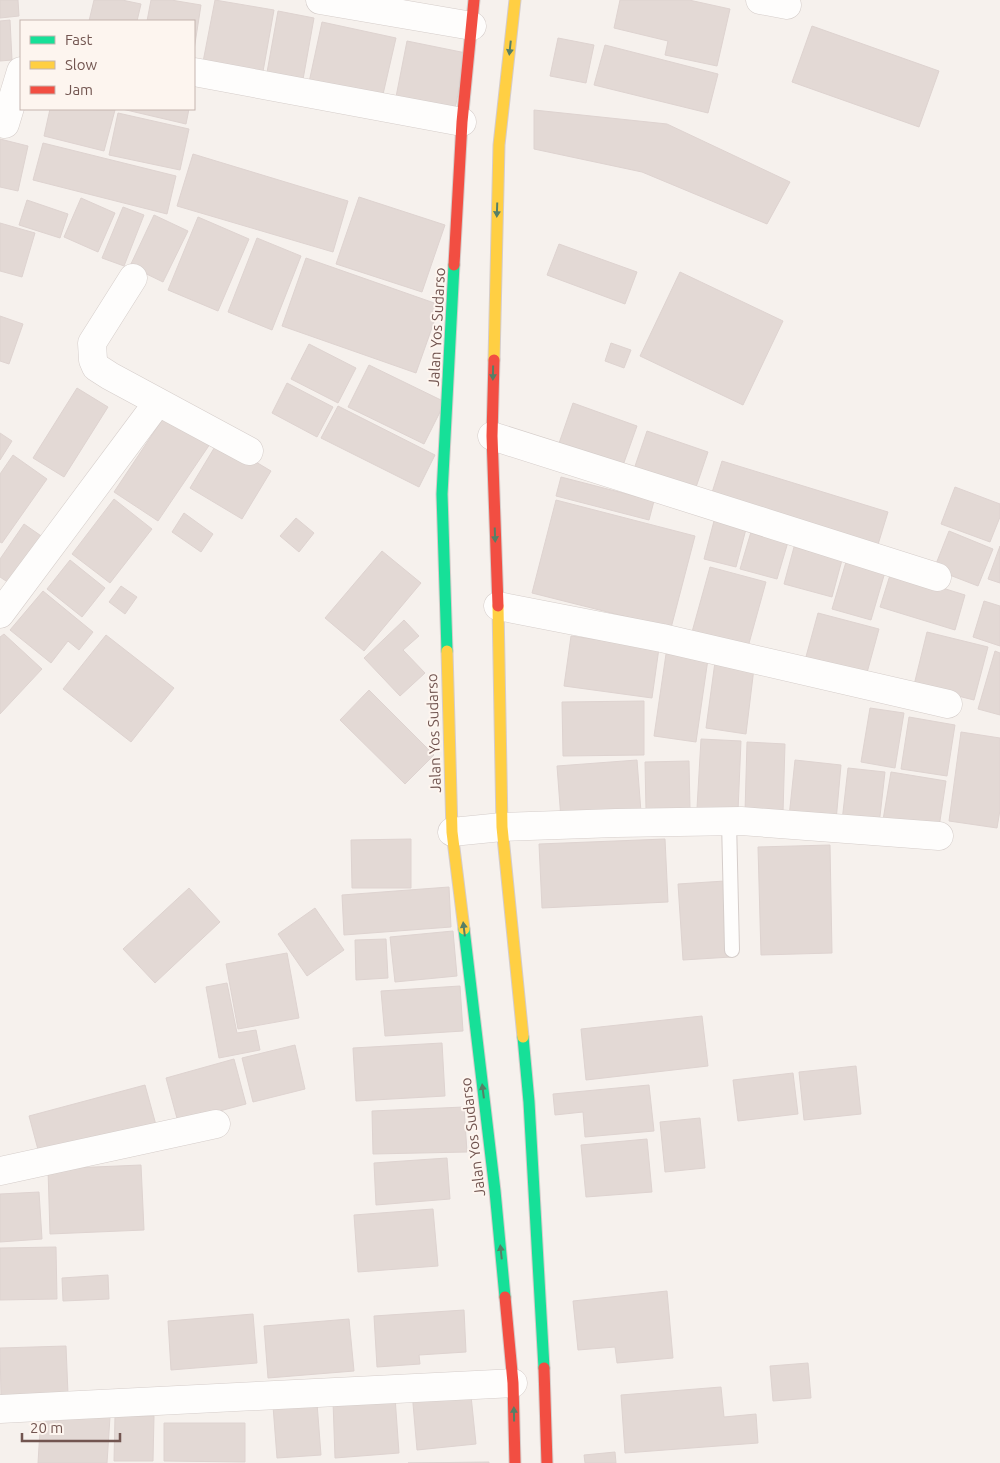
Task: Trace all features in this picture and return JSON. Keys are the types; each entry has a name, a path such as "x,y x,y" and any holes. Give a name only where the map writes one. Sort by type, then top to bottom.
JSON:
{"main road":[{"path":"515,0 499,145 492,244 492,436 498,606 502,828 529,1102 543,1347 547,1463"},
{"name":"Jalan Yos Sudarso","path":"473,13 462,122 462,245 442,494 452,832 495,1191 513,1383 515,1463"}],"street":[{"path":"320,0 473,13"},
{"path":"760,0 787,5"},
{"path":"195,72 462,122"},
{"path":"4,124 20,74"},
{"path":"133,278 92,343 93,360 96,367 248,451"},
{"path":"0,614 158,402"},
{"path":"492,436 937,577"},
{"path":"498,606 662,638 948,704"},
{"path":"452,832 616,823 729,821 939,836"},
{"path":"0,1171 216,1124"},
{"path":"0,1409 513,1383"}],"lane":[{"path":"729,821 732,950"}],"building":[{"path":"0,0 18,0 19,16 0,18"},
{"path":"94,0 122,0 141,4 137,20 89,20"},
{"path":"151,0 171,0 201,5 195,44 195,20 147,20"},
{"path":"215,0 274,10 262,77 202,67"},
{"path":"620,0 689,0 730,9 717,66 665,55 668,41 614,28"},
{"path":"278,11 314,18 302,85 266,78"},
{"path":"10,20 12,60 0,61 0,21"},
{"path":"322,22 396,38 381,103 308,87"},
{"path":"812,26 939,71 919,127 792,82"},
{"path":"558,38 594,45 586,83 550,76"},
{"path":"407,41 466,53 454,114 395,102"},
{"path":"605,45 718,74 708,113 594,85"},
{"path":"50,110 115,110 104,151 44,136"},
{"path":"126,110 189,110 186,124"},
{"path":"534,110 667,124 790,182 767,224 642,172 534,149"},
{"path":"118,113 189,129 180,170 109,155"},
{"path":"0,139 28,146 18,191 0,187"},
{"path":"43,143 176,176 167,214 33,180"},
{"path":"193,154 348,201 333,252 177,206"},
{"path":"359,197 445,225 422,292 336,264"},
{"path":"81,198 115,213 98,252 64,237"},
{"path":"27,200 68,214 60,238 19,225"},
{"path":"123,207 144,215 124,266 102,258"},
{"path":"154,215 188,231 163,282 130,266"},
{"path":"198,217 249,239 218,311 168,290"},
{"path":"0,223 35,233 22,277 0,271"},
{"path":"257,238 301,256 272,330 228,312"},
{"path":"559,244 637,272 625,304 547,275"},
{"path":"306,258 440,305 416,373 282,326"},
{"path":"680,272 783,321 743,405 640,356"},
{"path":"0,316 23,324 9,364 0,361"},
{"path":"611,343 631,350 624,368 605,361"},
{"path":"309,344 356,368 338,403 291,379"},
{"path":"369,365 445,402 424,444 348,407"},
{"path":"287,383 333,407 317,437 272,413"},
{"path":"77,388 108,407 64,477 33,458"},
{"path":"573,403 637,426 621,471 557,449"},
{"path":"338,406 435,455 419,487 321,438"},
{"path":"166,414 210,444 158,521 114,492"},
{"path":"647,431 708,452 693,496 632,475"},
{"path":"0,433 12,441 0,460"},
{"path":"219,440 271,471 242,519 190,488"},
{"path":"13,455 47,479 2,543 0,542 0,474"},
{"path":"722,461 888,512 876,551 710,499"},
{"path":"561,477 654,501 649,520 556,496"},
{"path":"955,487 1000,504 1000,517 990,542 941,524"},
{"path":"114,499 152,529 110,583 72,554"},
{"path":"556,500 695,536 671,628 532,593"},
{"path":"184,513 213,534 201,552 172,532"},
{"path":"296,518 314,533 299,552 280,536"},
{"path":"714,521 746,529 736,567 704,559"},
{"path":"24,524 47,540 15,587 0,577 0,559"},
{"path":"949,531 993,549 978,586 934,569"},
{"path":"751,532 788,542 777,579 740,569"},
{"path":"1000,546 1000,583 988,579"},
{"path":"794,547 842,560 832,597 784,584"},
{"path":"382,551 421,583 364,651 325,618"},
{"path":"70,560 105,588 82,617 47,589"},
{"path":"846,562 885,572 871,620 832,609"},
{"path":"710,567 766,582 748,647 692,632"},
{"path":"891,572 965,595 955,630 880,607"},
{"path":"121,586 137,597 125,614 109,602"},
{"path":"43,591 93,632 79,650 68,641 51,663 10,630"},
{"path":"984,601 1000,606 1000,646 973,637"},
{"path":"818,613 879,629 865,680 804,664"},
{"path":"404,620 419,636 403,650 425,673 400,696 364,658"},
{"path":"927,632 988,647 974,700 914,685"},
{"path":"4,634 42,669 0,714 0,637"},
{"path":"106,635 174,688 131,742 63,689"},
{"path":"571,636 659,648 652,698 564,686"},
{"path":"995,651 1000,653 1000,715 978,709"},
{"path":"666,654 708,659 696,742 654,736"},
{"path":"715,662 754,668 746,734 706,728"},
{"path":"369,690 434,755 405,784 340,720"},
{"path":"644,701 644,755 563,756 562,702"},
{"path":"870,708 904,713 895,768 861,762"},
{"path":"909,717 955,725 947,776 901,769"},
{"path":"961,732 1000,738 1000,810 997,828 949,821"},
{"path":"701,739 741,741 738,811 697,808"},
{"path":"747,742 785,744 783,813 745,812"},
{"path":"637,760 641,812 561,819 557,766"},
{"path":"795,760 841,765 836,821 789,817"},
{"path":"689,761 690,809 646,810 645,762"},
{"path":"848,768 885,772 879,825 842,821"},
{"path":"891,772 946,781 938,834 882,826"},
{"path":"411,839 411,888 352,888 351,840"},
{"path":"665,839 668,902 542,908 539,844"},
{"path":"830,845 832,953 761,955 758,847"},
{"path":"725,881 731,957 683,960 678,884"},
{"path":"449,887 451,927 344,935 342,895"},
{"path":"189,888 220,922 155,983 123,949"},
{"path":"315,908 344,950 307,976 278,934"},
{"path":"453,931 457,976 395,982 390,937"},
{"path":"386,939 388,978 356,980 355,940"},
{"path":"287,953 299,1018 238,1029 226,964"},
{"path":"227,983 237,1033 256,1030 260,1050 219,1058 206,987"},
{"path":"460,986 463,1031 385,1036 381,991"},
{"path":"702,1016 708,1066 586,1080 581,1029"},
{"path":"442,1043 445,1096 356,1101 353,1048"},
{"path":"295,1045 305,1089 253,1102 242,1058"},
{"path":"234,1059 246,1104 178,1122 166,1078"},
{"path":"856,1066 861,1114 804,1120 799,1072"},
{"path":"793,1073 798,1114 738,1121 733,1080"},
{"path":"145,1085 156,1125 40,1157 29,1116"},
{"path":"649,1085 654,1131 585,1137 583,1112 555,1115 553,1094"},
{"path":"464,1107 467,1152 373,1154 372,1111"},
{"path":"700,1118 705,1168 665,1172 660,1122"},
{"path":"647,1139 652,1192 586,1197 581,1145"},
{"path":"447,1158 450,1199 376,1205 374,1163"},
{"path":"141,1165 144,1230 50,1234 48,1169"},
{"path":"39,1192 42,1239 0,1242 0,1194"},
{"path":"433,1209 438,1266 358,1272 354,1215"},
{"path":"56,1247 57,1299 0,1300 0,1248"},
{"path":"108,1275 109,1299 63,1301 62,1278"},
{"path":"667,1291 673,1358 617,1363 615,1347 578,1350 573,1301"},
{"path":"464,1310 466,1352 419,1355 420,1364 377,1367 374,1316"},
{"path":"253,1314 257,1363 171,1370 168,1321"},
{"path":"349,1319 354,1371 268,1378 264,1326"},
{"path":"66,1346 68,1394 1,1396 0,1348"},
{"path":"808,1363 811,1398 773,1401 770,1366"},
{"path":"470,1386 476,1444 417,1450 412,1392"},
{"path":"721,1387 724,1417 756,1414 758,1443 625,1453 621,1395"},
{"path":"395,1397 399,1453 335,1458 333,1401"},
{"path":"317,1403 321,1455 277,1458 273,1406"},
{"path":"41,1413 110,1417 107,1463 38,1463"},
{"path":"115,1416 154,1416 153,1461 114,1461"},
{"path":"164,1423 245,1423 245,1462 164,1461"},
{"path":"615,1452 616,1463 585,1463 584,1455"},
{"path":"489,1462 489,1463 408,1463"}],"traffic: fast":[{"path":"447,651 442,494 454,265"},
{"path":"464,929 495,1191 505,1297"},
{"path":"523,1037 529,1102 544,1368"}],"traffic: slow":[{"path":"494,360 499,145 515,0"},
{"path":"498,606 502,827 523,1037"},
{"path":"447,651 452,832 464,929"}],"traffic: jam":[{"path":"454,265 462,122 474,0"},
{"path":"494,360 492,436 498,606"},
{"path":"505,1297 513,1383 515,1463"},
{"path":"544,1368 547,1463"}]}
